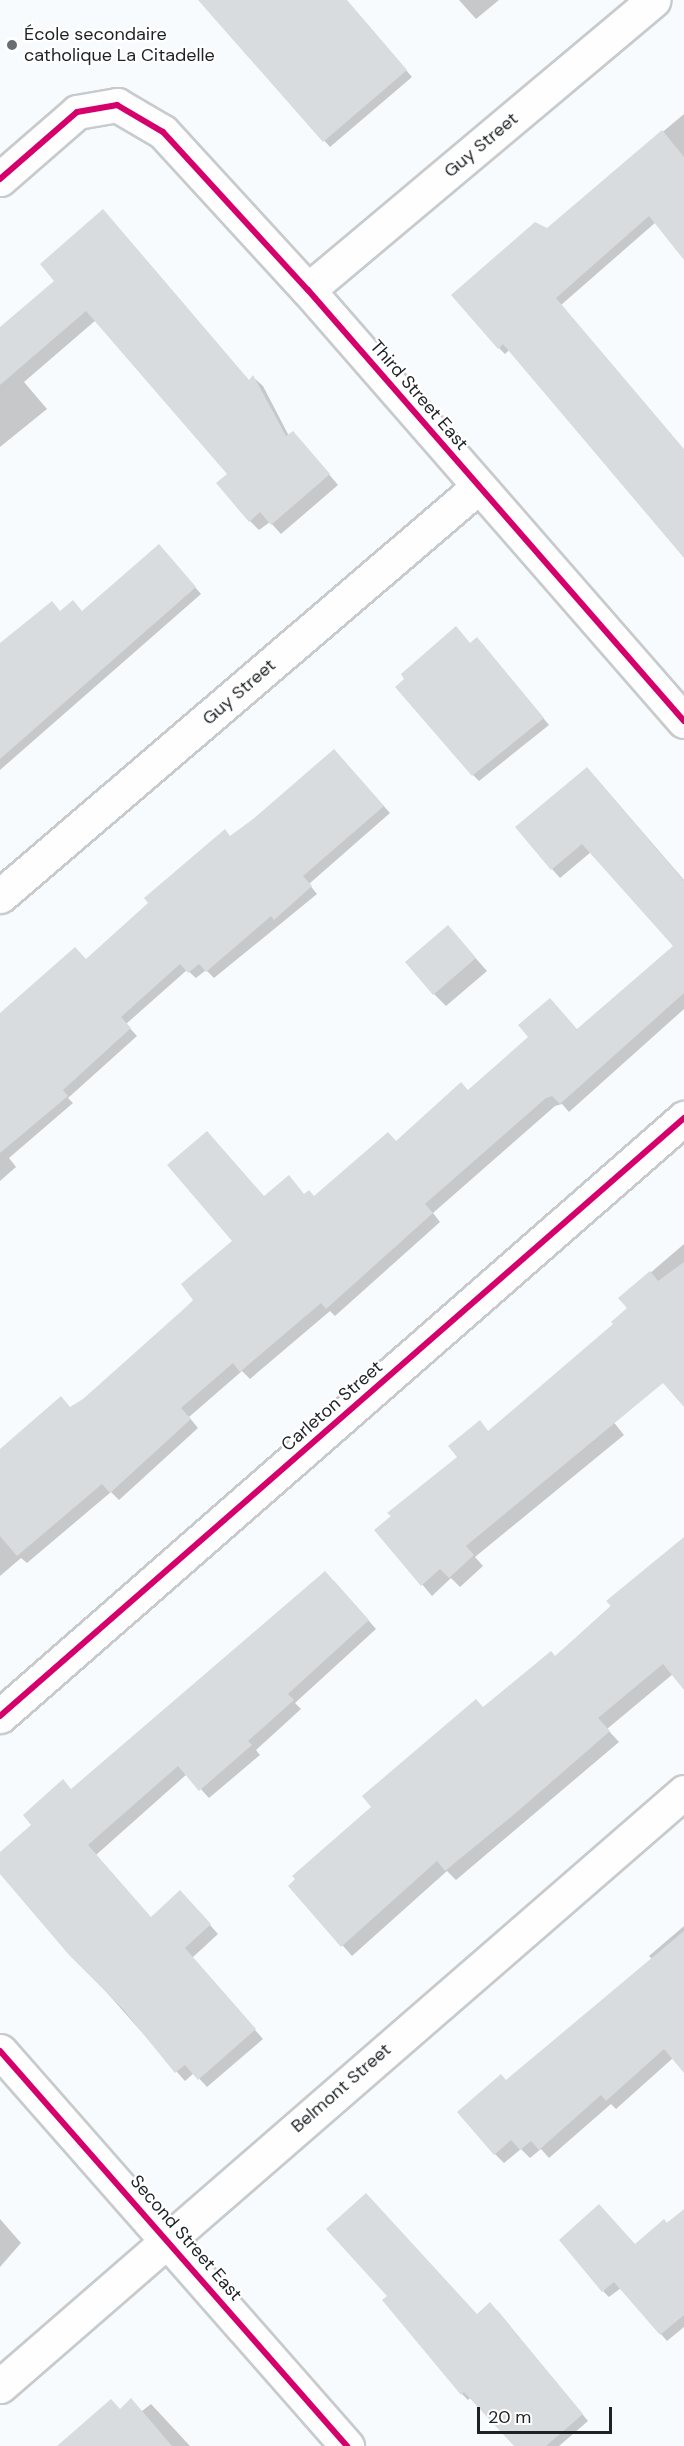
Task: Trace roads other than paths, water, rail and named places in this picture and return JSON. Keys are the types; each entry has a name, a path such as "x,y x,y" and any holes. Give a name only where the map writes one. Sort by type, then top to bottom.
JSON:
{"street":[{"name":"Guy Street","path":"308,290 653,0"},
{"name":"Third Street East","path":"0,179 77,112 117,105 163,132 308,290 478,487 679,704"},
{"name":"Guy Street","path":"0,896 478,487"},
{"name":"Carleton Street","path":"0,1716 684,1118"},
{"name":"Belmont Street","path":"0,2386 684,1792"},
{"name":"Second Street East","path":"0,2051 347,2446"}],"place":[{"name":"École secondaire catholique La Citadelle","path":"12,45"}]}
